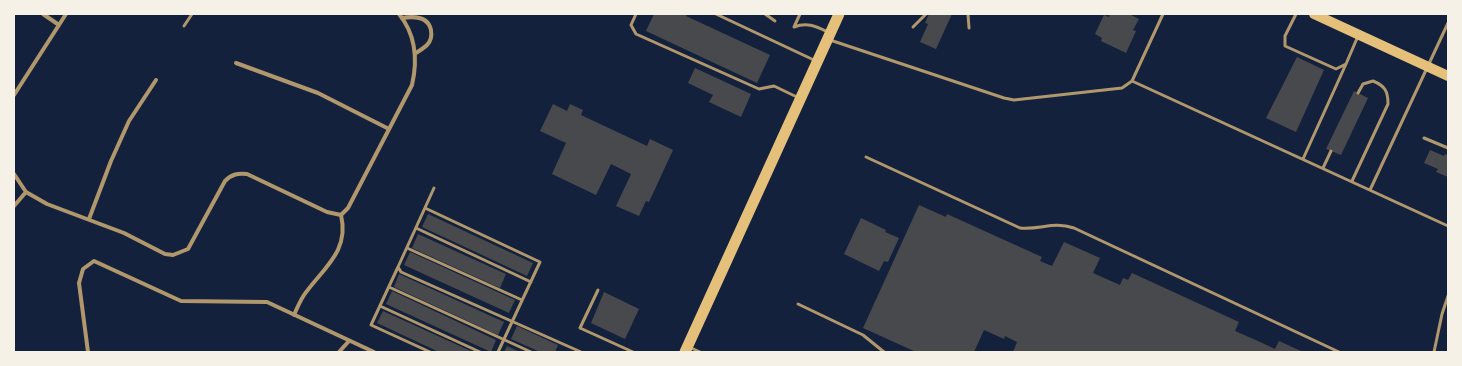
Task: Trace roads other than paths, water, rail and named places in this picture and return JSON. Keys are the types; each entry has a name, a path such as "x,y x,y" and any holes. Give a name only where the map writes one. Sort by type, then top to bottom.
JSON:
{"highway":[{"path":"686,349 839,14"}],"main road":[{"path":"1314,14 1328,17 1359,35 1448,76"}],"street":[{"path":"43,14 59,24"},
{"path":"14,95 66,14"},
{"path":"340,215 348,208 412,85 416,68 416,53 412,37 399,14"},
{"path":"402,18 413,16 421,18 427,21 431,28 432,37 427,45 416,53"},
{"path":"236,63 318,93 389,129"},
{"path":"89,219 111,160 129,121 156,80"},
{"path":"14,174 26,192 47,204 124,233 164,254 180,254 188,249 225,181 230,176 237,173 247,174 327,212 340,215"},
{"path":"14,206 26,192"},
{"path":"294,315 304,295 330,265 337,253 342,233 340,215"},
{"path":"88,352 79,283 83,269 94,261 181,301 267,302 374,352"},
{"path":"339,352 349,341"}],"lane":[{"path":"184,26 192,14"},
{"path":"636,14 631,25 636,34 759,90 774,86 801,98"},
{"path":"716,14 818,62"},
{"path":"765,14 775,21"},
{"path":"800,14 794,27 803,24 811,24 829,36 979,90 1014,100 1122,88 1132,80 1163,14"},
{"path":"913,27 926,14"},
{"path":"968,14 969,28"},
{"path":"1296,14 1285,36 1285,46 1336,69 1346,64"},
{"path":"1370,190 1448,23"},
{"path":"1303,159 1359,35"},
{"path":"1132,80 1448,226"},
{"path":"1352,182 1388,104 1388,94 1383,86 1373,81 1363,84 1358,93"},
{"path":"1424,138 1448,148"},
{"path":"1323,168 1331,151"},
{"path":"866,157 1020,228 1030,229 1058,224 1074,228 1339,352"},
{"path":"430,352 371,326 434,188"},
{"path":"425,208 540,262 498,352"},
{"path":"416,228 531,282"},
{"path":"407,248 522,300"},
{"path":"398,267 401,272 407,275 512,320 581,352"},
{"path":"389,287 531,352"},
{"path":"598,290 580,328 633,352"},
{"path":"1434,352 1448,296"},
{"path":"798,304 863,335 884,352"},
{"path":"380,306 480,352"},
{"path":"1443,312 1448,314"},
{"path":"686,349 700,352"}]}
